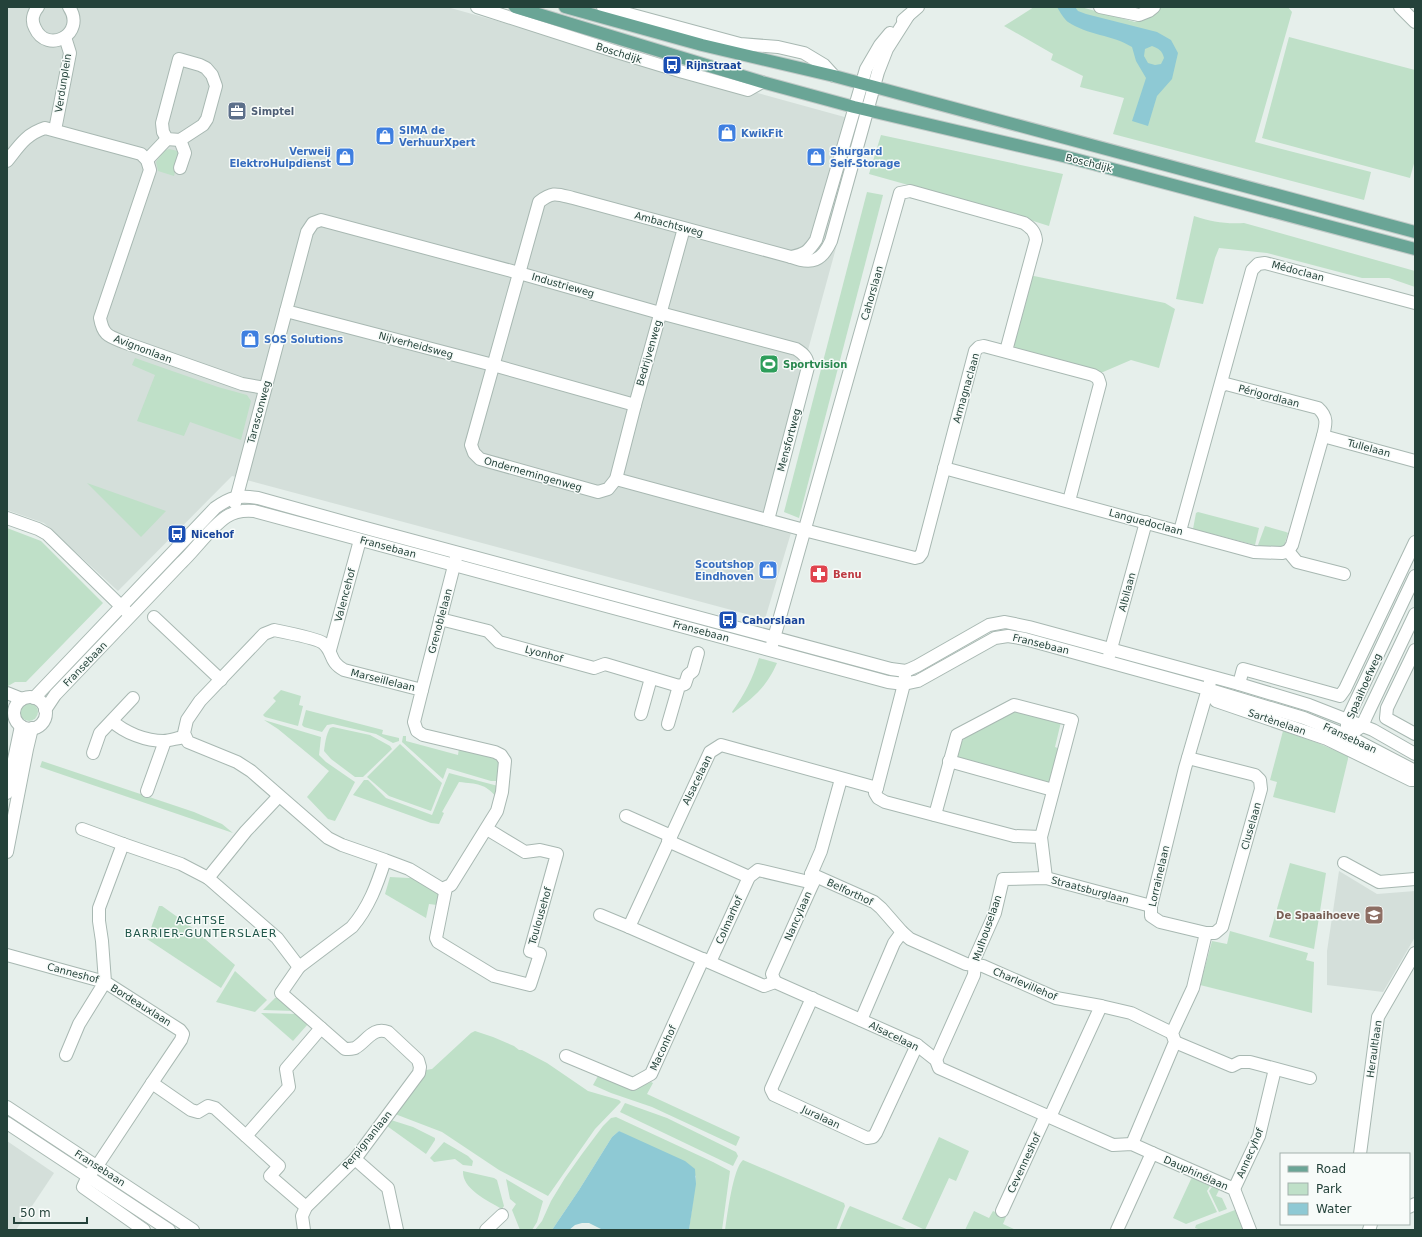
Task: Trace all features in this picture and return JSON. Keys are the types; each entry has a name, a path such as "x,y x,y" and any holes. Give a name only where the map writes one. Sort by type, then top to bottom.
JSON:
{"main road":[{"name":"Boschdijk","path":"515,7 762,82 866,111 1067,158 1415,250"},
{"name":"Boschdijk","path":"565,7 702,45 834,76 1415,232"}],"street":[{"path":"38,7 33,17 33,25 36,31 45,39 54,40 65,37 72,28 74,21 73,12 69,7"},
{"name":"Boschdijk","path":"477,7 631,57 748,90 762,82"},
{"name":"Boschdijk","path":"603,7 740,44 778,47 804,53 824,65 834,76"},
{"path":"791,257 804,254 810,249 816,240 866,69 880,44 892,30 918,7"},
{"path":"1100,7 1139,15 1154,7"},
{"path":"1400,7 1415,22"},
{"path":"873,87 887,49 908,16"},
{"name":"Verdunplein","path":"55,130 70,53 65,37"},
{"path":"179,59 200,65 206,68 212,75 216,86 207,119 203,125 180,140 167,139 163,132 162,123 179,59"},
{"name":"Ambachtsweg","path":"547,195 555,194 573,198 811,262 820,258 826,251 831,241 873,87"},
{"path":"7,161 26,138 34,131 45,128 141,154 147,160 167,139"},
{"path":"180,140 185,152 180,168"},
{"name":"Avignonlaan","path":"147,160 150,170 100,318 102,329 108,336 123,342 242,384 265,388"},
{"name":"Cahorslaan","path":"771,650 900,193 910,191 1024,223 1031,227 1035,234 1036,240 1006,352"},
{"name":"Ondernemingenweg","path":"547,195 539,202 471,445 474,453 480,460 598,492 608,489 616,479"},
{"path":"824,212 837,215"},
{"name":"Industrieweg","path":"286,311 307,232 313,222 321,220 796,350 803,354 808,361"},
{"name":"Bedrijvenweg","path":"616,479 684,228"},
{"name":"Médoclaan","path":"1220,386 1252,270 1258,264 1265,262 1415,303"},
{"name":"Tarasconweg","path":"233,513 286,311"},
{"name":"Nijverheidsweg","path":"286,311 493,365 635,405"},
{"name":"Armagnaclaan","path":"804,530 915,558 919,557 922,553 975,351 984,346 1093,375 1098,378 1100,384 1069,501"},
{"name":"Mensfortweg","path":"768,520 808,367 808,361"},
{"name":"Périgordlaan","path":"1220,386 1226,384 1318,408 1324,414 1326,423 1323,436 1292,545 1288,551"},
{"path":"1180,532 1217,391 1220,386"},
{"name":"Tullelaan","path":"1323,436 1415,461"},
{"name":"Languedoclaan","path":"944,468 1254,552 1282,553 1288,551"},
{"path":"616,479 804,530"},
{"name":"Fransebaan","path":"34,698 215,508 225,500 245,496 258,498 892,669 906,671 989,625 1005,622 1029,627 1208,689 1304,718 1348,736 1415,771"},
{"name":"Fransebaan","path":"45,710 55,695 192,553 217,525 233,513 242,510 254,511 888,682 904,684 918,681 995,638 1008,636 1110,655 1239,684 1309,705 1373,730 1415,754"},
{"path":"7,518 38,529 47,534 131,616"},
{"name":"Albilaan","path":"1110,655 1146,522"},
{"name":"Valencehof","path":"330,650 360,540"},
{"name":"Spaaihoefweg","path":"1239,684 1243,669 1340,696 1349,683 1415,542"},
{"path":"1288,551 1297,562 1344,574"},
{"name":"Grenoblelaan","path":"422,690 458,553"},
{"name":"Spaaihoefweg","path":"1348,736 1347,720 1415,577"},
{"name":"Spaaihoefweg","path":"1348,736 1362,726 1415,614"},
{"path":"154,617 221,680"},
{"name":"Lyonhof","path":"440,618 488,632 499,642 594,668 605,664 679,686"},
{"name":"Marseillelaan","path":"185,737 184,733 188,717 200,701 264,634 274,630 323,642 330,650 334,663 344,670 422,690 414,722 417,731 423,735 495,752 501,755 505,761 502,792 497,811 451,885 446,888"},
{"path":"1415,650 1387,708 1386,718 1415,734"},
{"path":"668,724 679,686 685,684 688,675 693,670 698,653"},
{"path":"906,671 904,684 875,793 878,798 885,802 935,816 1014,836 1041,837"},
{"name":"Lorrainelaan","path":"1206,933 1160,922 1151,916 1150,906 1188,758 1211,677"},
{"path":"641,714 651,678"},
{"name":"Sartènelaan","path":"1208,689 1216,701 1327,739 1411,780 1415,780"},
{"path":"7,693 22,699"},
{"path":"30,697 34,698 41,702 45,710 45,715 41,724 27,727 17,722 10,711 22,699 30,697"},
{"path":"93,753 100,733 133,698"},
{"name":"Straatsburglaan","path":"935,816 957,735 1014,705 1076,721 1053,790 1041,837 1046,878 1150,906"},
{"path":"112,721 120,728 151,740 165,741 185,737 188,742 237,762 328,838 342,845 410,869 442,889 446,888"},
{"path":"7,793 27,727"},
{"path":"7,852 27,749 27,727"},
{"path":"147,791 165,741"},
{"name":"Alsacelaan","path":"629,927 710,752 721,745 877,788"},
{"name":"Cluselaan","path":"1188,758 1255,775 1260,780 1261,789 1222,927 1215,933 1206,933"},
{"path":"949,761 1053,790"},
{"name":"Nancylaan","path":"775,982 772,974 812,879 841,779"},
{"path":"208,878 246,832 279,796"},
{"path":"626,816 749,877 758,870 812,879"},
{"path":"82,829 181,864 208,878 277,938 299,967"},
{"name":"Toulousehof","path":"446,888 436,938 438,942 494,976 530,986 540,954 530,951 557,854 540,850 525,852 487,829"},
{"name":"Bordeauxlaan","path":"88,1176 97,1166 181,1040 183,1034 180,1030 105,982 102,941 98,921 99,908 124,844"},
{"path":"246,1136 289,1087 286,1068 320,1028 281,993 299,967 359,920 374,893 385,860"},
{"path":"1344,863 1379,882 1415,879"},
{"name":"Colmarhof","path":"707,961 749,877"},
{"name":"Mulhouselaan","path":"936,1060 974,975 975,958 995,913 1003,879 1046,878"},
{"name":"Belforthof","path":"812,879 874,902 910,939 966,964 974,966"},
{"name":"Alsacelaan","path":"600,915 764,986 775,982 917,1045 936,1060 939,1068 1113,1145 1132,1144 1152,1153"},
{"path":"861,1020 894,943 902,932"},
{"path":"1132,1144 1192,988 1206,933"},
{"name":"Heraultlaan","path":"1360,1153 1378,1017 1415,953"},
{"name":"Canneshof","path":"7,955 105,982 79,1024 66,1055"},
{"name":"Maconhof","path":"566,1056 633,1084 651,1074 707,961"},
{"name":"Charlevillehof","path":"974,966 983,966 1056,998 1131,1013 1173,1037"},
{"name":"Juralaan","path":"812,998 771,1089 774,1095 867,1138 873,1137 876,1133 917,1045"},
{"path":"1048,1116 1101,1006"},
{"name":"Perpignanlaan","path":"306,1207 355,1159 419,1073 420,1067 418,1060 384,1030 372,1033 354,1048 345,1049 320,1028"},
{"path":"1173,1037 1232,1066 1240,1062 1250,1062 1310,1078"},
{"name":"Annecyhof","path":"1234,1189 1259,1136 1275,1069"},
{"path":"152,1082 191,1110 198,1112 208,1106 215,1108 279,1166 270,1176 306,1207 302,1216 304,1230"},
{"name":"Fransebaan","path":"7,1107 193,1230"},
{"name":"Cevenneshof","path":"1002,1211 1048,1116"},
{"name":"Fransebaan","path":"7,1123 170,1230"},
{"name":"Dauphinélaan","path":"1117,1230 1152,1153 1234,1189 1250,1230"},
{"path":"355,1159 388,1188 397,1230"},
{"name":"Fransebaan","path":"88,1176 83,1187 144,1230"},
{"path":"486,1230 502,1215"}],"shaded area":[{"path":"7,7 447,7 870,124 763,514 794,523 765,619 232,476 118,591 44,523 7,510"},
{"name":"De Spaaihoeve","path":"1339,871 1377,894 1415,891 1415,937 1383,992 1327,985 1327,951"},
{"path":"7,1141 54,1173 16,1230 7,1230"}],"green space":[{"path":"1034,7 1081,7 1135,22 1150,16 1160,7 1288,7 1292,12 1255,142 1371,172 1364,200 1113,134 1124,98 1080,87 1083,76 1051,60 1053,54 1004,26"},
{"path":"1289,37 1415,70 1415,160 1410,178 1262,138"},
{"path":"881,135 1063,174 1049,226 869,174"},
{"path":"169,149 178,151 179,156 174,176 158,171 156,162 164,151"},
{"path":"867,192 883,195 799,518 784,512"},
{"path":"1194,216 1219,222 1244,223 1415,271 1415,287 1389,278 1362,278 1267,253 1219,248 1203,304 1176,299"},
{"path":"1029,275 1165,303 1175,309 1159,368 1131,360 1103,372 1096,372 1017,350 1013,344 1013,337 1017,335 1029,291 1025,290"},
{"path":"135,358 218,387 247,395 251,401 241,440 190,422 184,436 137,421 155,375 132,365"},
{"path":"87,483 166,511 141,537"},
{"path":"1198,512 1259,528 1255,545 1193,529 1196,513"},
{"path":"1265,526 1288,533 1282,548 1260,547 1258,545"},
{"path":"7,528 41,541 103,603 26,682 15,682 8,686"},
{"path":"759,658 777,663 764,686 733,713 732,712 751,679"},
{"path":"281,690 301,696 299,705 303,706 298,726 265,717 263,715 276,701 273,698"},
{"path":"29,703 35,706 38,712 35,718 29,721 23,718 20,712 23,706"},
{"path":"1011,709 1061,722 1055,747 1060,749 1050,783 955,758 958,746 968,734"},
{"path":"306,710 383,730 382,734 399,738 399,741 393,743 376,734 333,724 327,725 322,732 304,727 302,725"},
{"path":"264,720 321,737 319,755 326,762 355,782 335,821 328,819 307,797 329,771 278,729"},
{"path":"333,727 370,735 390,746 392,749 363,777 355,777 331,759 324,751 328,733 330,728"},
{"path":"1283,731 1318,743 1348,756 1335,813 1273,797 1277,782 1270,780"},
{"path":"403,736 406,736 406,741 458,755 459,748 497,759 499,761 498,779 496,781 491,781 447,768 443,779 402,742"},
{"path":"400,744 442,783 431,811 389,796 367,777"},
{"path":"42,761 194,812 222,824 233,833 40,767"},
{"path":"449,773 498,786 497,798 489,789 480,785 459,782 442,812 444,813 439,824 431,823 353,795 364,780 368,780 386,798 432,815"},
{"path":"1290,863 1326,873 1314,949 1269,937"},
{"path":"413,876 441,892 437,905 429,904 426,918 385,894 390,877 409,878"},
{"path":"159,906 162,906 190,926 235,965 221,988 147,939"},
{"path":"1230,931 1308,953 1306,960 1314,962 1312,1013 1200,985 1212,941 1227,944"},
{"path":"235,971 267,1000 255,1012 216,1002"},
{"path":"279,997 294,1011 263,1010 275,998"},
{"path":"261,1013 297,1014 308,1024 293,1041"},
{"path":"475,1031 514,1046 519,1050 522,1050 547,1063 588,1091 619,1100 621,1102 595,1129 548,1196 499,1170 442,1132 395,1114 426,1070 432,1069"},
{"path":"598,1076 635,1089 651,1082 653,1083 647,1094 740,1137 736,1146 652,1107 611,1093 593,1085"},
{"path":"625,1103 667,1118 736,1152 738,1156 733,1166 620,1112"},
{"path":"616,1117 730,1171 722,1230 689,1230 696,1176 619,1131 612,1137 552,1230 535,1230 542,1221 551,1201 565,1178 582,1154 603,1126 611,1118"},
{"path":"391,1120 413,1127 435,1138 426,1154 387,1126"},
{"path":"939,1137 969,1151 956,1181 949,1178 925,1230 902,1219"},
{"path":"444,1142 468,1156 473,1161 472,1166 463,1165 455,1159 434,1162 430,1158"},
{"path":"743,1160 844,1203 845,1206 836,1230 725,1230 733,1182 739,1165"},
{"path":"463,1171 497,1180 504,1206 502,1209 471,1189 464,1177"},
{"path":"1192,1177 1210,1186 1207,1191 1217,1212 1186,1224 1173,1218"},
{"path":"506,1179 543,1201 537,1222 532,1230 520,1230 512,1210 516,1204 510,1199"},
{"path":"1212,1187 1219,1190 1216,1196 1222,1198 1227,1209 1219,1212 1209,1191"},
{"path":"850,1206 909,1230 839,1230"},
{"path":"1235,1210 1243,1230 1201,1230 1195,1228 1196,1225"},
{"path":"974,1211 989,1218 993,1211 1006,1217 1003,1224 1016,1230 965,1230"}],"water":[{"path":"1057,7 1075,7 1078,11 1086,14 1157,32 1171,40 1178,53 1172,79 1157,96 1148,126 1132,121 1146,78 1136,61 1132,47 1117,40 1083,30 1075,26 1067,21","holes":["1152,46 1160,50 1162,53 1164,58 1161,64 1155,65 1148,63 1144,56 1145,49"]},
{"path":"619,1131 685,1161 695,1169 696,1184 689,1230 603,1230 589,1223 582,1223 575,1225 569,1230 552,1230 612,1137"}],"place":[{"name":"Rijnstraat","path":"672,65"},
{"name":"Simptel","path":"237,111"},
{"name":"KwikFit","path":"727,133"},
{"name":"SIMA de VerhuurXpert","path":"385,136"},
{"name":"Verweij ElektroHulpdienst","path":"345,157"},
{"name":"Shurgard Self-Storage","path":"816,157"},
{"name":"SOS Solutions","path":"250,339"},
{"name":"Sportvision","path":"769,364"},
{"name":"Nicehof","path":"177,534"},
{"name":"Scoutshop Eindhoven","path":"768,570"},
{"name":"Benu","path":"819,574"},
{"name":"Cahorslaan","path":"728,620"},
{"name":"De Spaaihoeve","path":"1374,915"}],"district":[{"name":"ACHTSE BARRIER-GUNTERSLAER","path":"201,926"}]}
